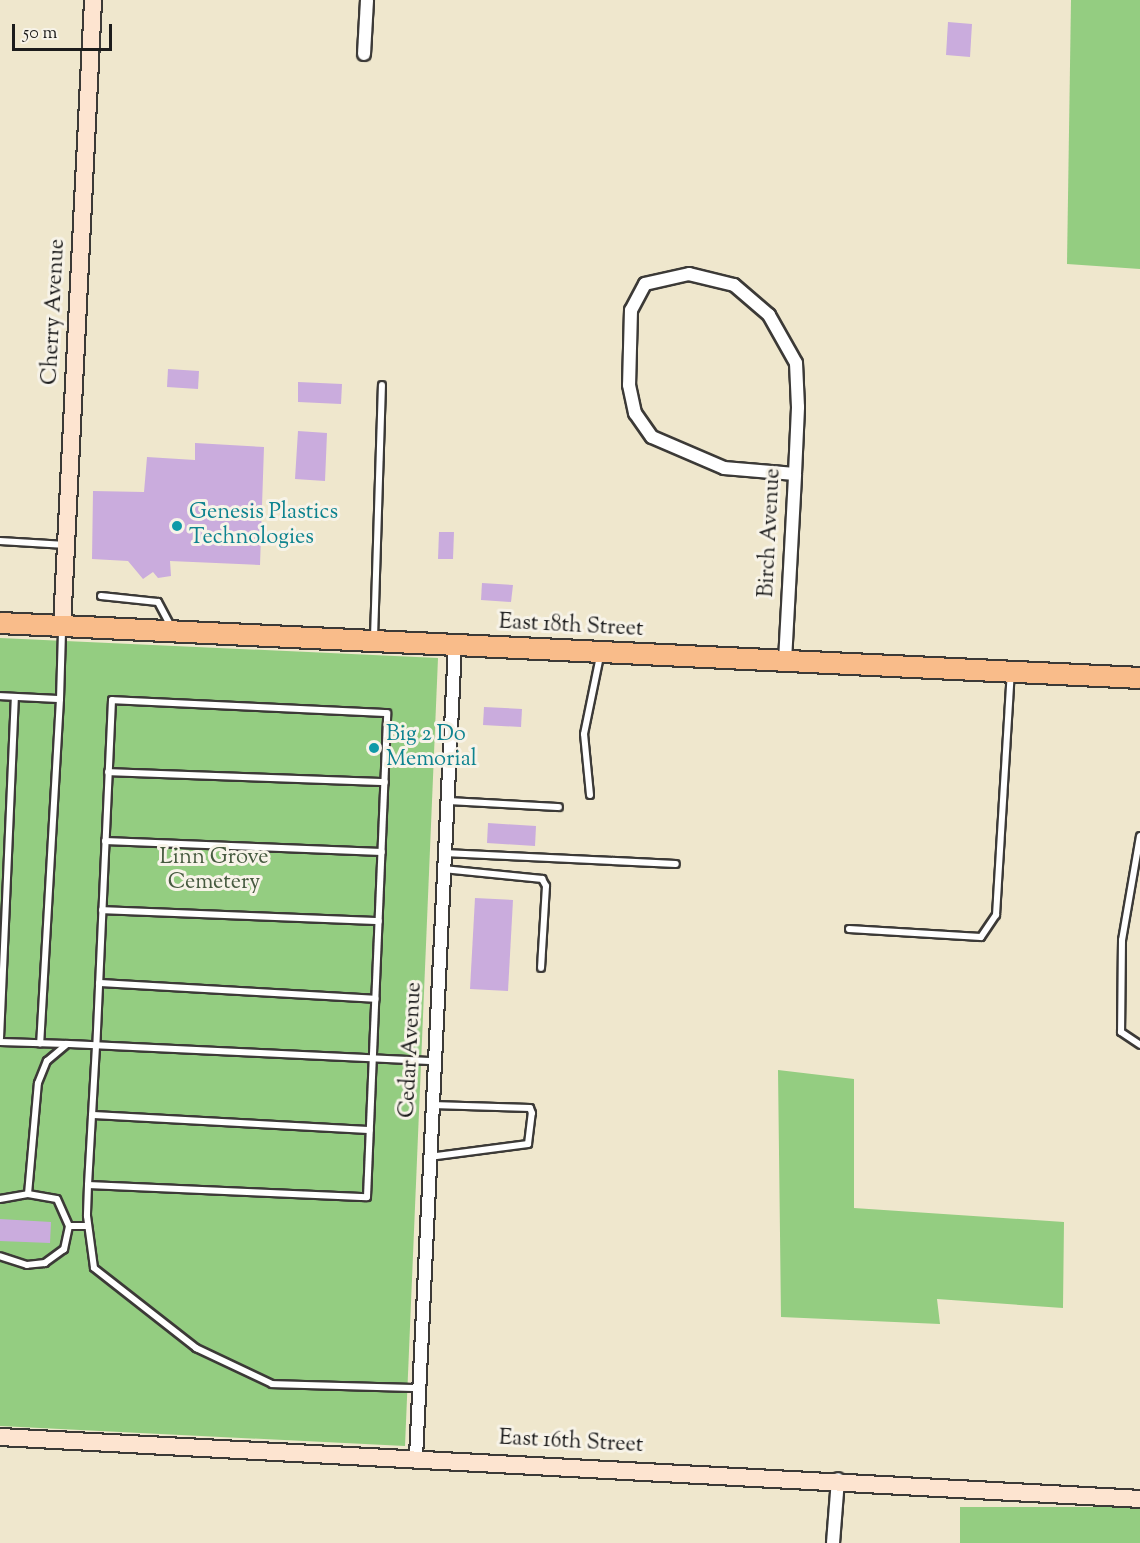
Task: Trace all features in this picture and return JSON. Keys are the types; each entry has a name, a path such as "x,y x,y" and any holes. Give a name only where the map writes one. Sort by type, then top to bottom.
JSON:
{"main road":[{"name":"East 18th Street","path":"0,623 1140,678"}],"street":[{"name":"Cherry Avenue","path":"62,626 93,0"},
{"path":"364,54 367,0"},
{"name":"Birch Avenue","path":"785,661 795,474 798,407 796,363 769,315 734,285 689,274 645,284 631,310 629,386 635,412 652,437 724,468 795,474"},
{"name":"Cedar Avenue","path":"416,1457 432,1061 455,645"},
{"name":"East 16th Street","path":"0,1437 838,1479 1140,1499"},
{"path":"833,1543 838,1479"}],"lane":[{"path":"374,641 382,385"},
{"path":"0,541 66,545"},
{"path":"101,596 158,602 172,632"},
{"path":"40,1043 60,699 62,626"},
{"path":"590,795 583,752 600,652"},
{"path":"849,929 981,937 996,915 1011,672"},
{"path":"0,696 60,699"},
{"path":"15,697 0,1040 432,1061"},
{"path":"88,1185 367,1197 387,713 112,700 88,1185 88,1226 94,1268 108,1282 196,1348 233,1367 272,1384 419,1388"},
{"path":"108,771 385,782"},
{"path":"447,801 559,807"},
{"path":"1140,836 1122,940 1121,1032 1140,1045"},
{"path":"105,842 382,852"},
{"path":"443,853 676,864"},
{"path":"442,869 542,879 546,886 541,968"},
{"path":"102,910 379,921"},
{"path":"99,982 376,999"},
{"path":"28,1194 38,1083 47,1061 67,1044"},
{"path":"428,1157 528,1144 532,1113 530,1108 430,1105"},
{"path":"92,1115 370,1130"},
{"path":"0,1199 28,1194 57,1199 69,1226 64,1249 45,1263 27,1265 0,1256"},
{"path":"69,1226 88,1226"}],"green space":[{"path":"1071,0 1140,0 1140,269 1067,264"},
{"name":"Linn Grove Cemetery","path":"0,638 438,658 405,1446 0,1426"},
{"path":"778,1070 854,1079 854,1208 1064,1222 1063,1308 937,1299 940,1324 781,1317"},
{"path":"960,1507 1140,1507 1140,1543 960,1543"}],"building":[{"path":"948,22 972,24 970,57 946,55"},
{"path":"168,369 199,371 198,389 167,387"},
{"path":"298,382 342,384 341,404 298,402"},
{"path":"298,431 327,433 325,481 295,479"},
{"name":"Genesis Plastics Technologies","path":"195,443 264,447 260,565 170,561 171,576 158,578 153,572 143,579 128,561 92,559 93,491 144,492 147,457 195,460"},
{"path":"439,532 454,532 453,559 438,559"},
{"path":"482,583 513,585 511,602 481,600"},
{"path":"484,707 522,709 521,727 483,725"},
{"path":"488,823 536,826 535,846 487,843"},
{"path":"475,898 513,900 508,991 470,989"},
{"path":"0,1219 51,1222 50,1243 0,1241"}],"place":[{"name":"Genesis Plastics Technologies","path":"177,526"},
{"name":"Big 2 Do Memorial","path":"374,748"}]}
